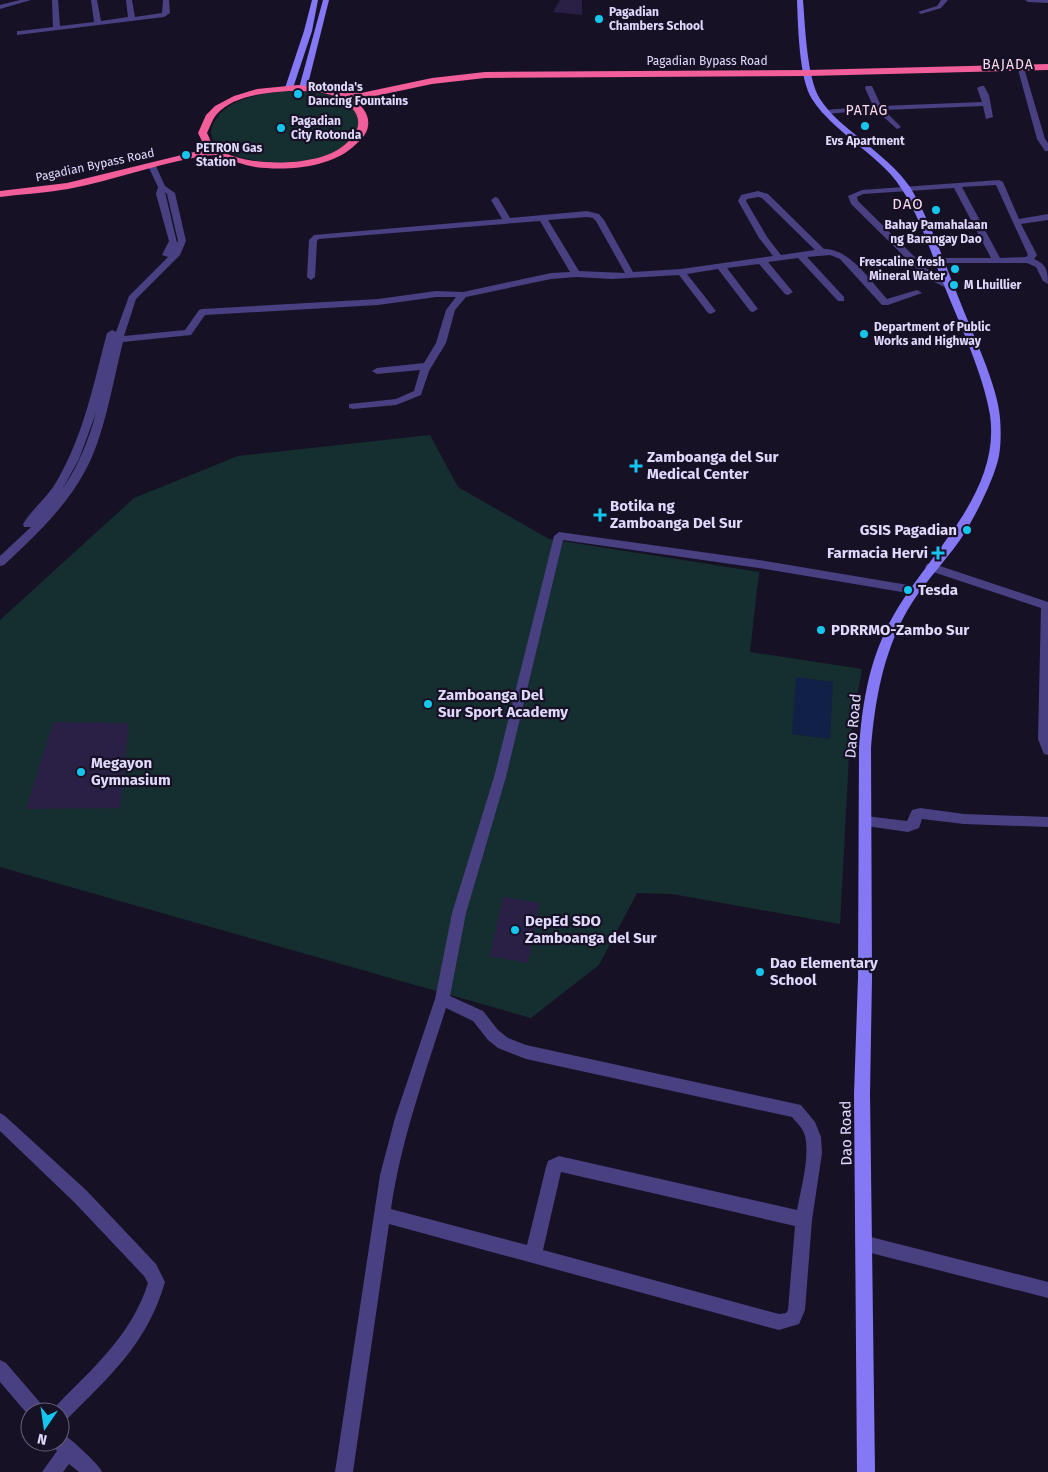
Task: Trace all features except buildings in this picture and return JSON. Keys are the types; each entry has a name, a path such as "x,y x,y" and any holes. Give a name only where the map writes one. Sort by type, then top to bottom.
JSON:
{"highway":[{"name":"Pagadian Bypass Road","path":"337,95 354,97 432,81 485,75 808,73 1048,67"},
{"path":"288,88 303,88 337,95 356,106 364,120 359,136 342,150 326,158 295,165 273,166 242,162 218,153 208,144 204,137 205,123 221,106 248,94 288,88"},
{"path":"356,106 359,100 368,95"},
{"name":"Pagadian Bypass Road","path":"194,155 208,144"},
{"name":"Pagadian Bypass Road","path":"0,194 67,186 194,155 218,153"}],"street":[{"path":"0,7 28,0"},
{"path":"55,0 57,29"},
{"path":"94,0 98,24"},
{"path":"129,0 132,20"},
{"path":"20,33 167,14 166,0"},
{"path":"288,88 308,31 315,0"},
{"path":"303,88 326,0"},
{"name":"Dao Road","path":"800,0 808,73 815,98 825,112 890,168 906,188 928,234 949,286 992,400 995,416 994,456 989,472 968,517 956,536 914,590 891,631 874,678 867,720 862,1094 866,1472"},
{"path":"921,12 940,7 945,0"},
{"path":"1028,0 1048,2"},
{"path":"1020,68 1048,149"},
{"path":"870,88 878,108 898,127"},
{"path":"981,88 987,104 988,117"},
{"path":"825,112 987,104"},
{"path":"0,550 38,514 70,470 87,426 114,340 132,298 177,253 182,241 171,193 162,186 152,166"},
{"path":"949,286 935,280 924,271 852,199 852,196 862,192 999,182 1033,255 1028,260"},
{"path":"957,185 996,259"},
{"path":"778,257 763,238 742,201 744,197 758,194 765,196 822,252"},
{"path":"494,200 507,220"},
{"path":"311,277 313,240 316,237 587,214 596,216 600,220 630,274"},
{"path":"542,217 576,274"},
{"path":"1016,222 1048,217"},
{"path":"114,340 188,333 202,312 378,302 436,294 463,295 527,280 576,274 608,276 681,272 721,268 778,257 822,252 831,252 844,257 885,303 917,293"},
{"path":"799,254 841,300"},
{"path":"761,260 788,292"},
{"path":"939,261 1028,260 1040,265 1048,281"},
{"path":"721,268 753,309"},
{"path":"681,272 711,311"},
{"path":"353,406 398,400 414,396 418,393 426,366 439,347 451,310 463,295"},
{"path":"0,562 48,517 80,472 97,428 114,340"},
{"path":"377,372 426,366"},
{"path":"344,1472 381,1214 403,1118 442,999 459,913 500,777 559,536 765,565 914,590"},
{"path":"931,567 1047,606 1044,739 1048,750"},
{"path":"866,821 908,827 914,824 917,814 920,813 964,819 1048,822"},
{"path":"381,1214 779,1322 790,1320 796,1316 804,1220 814,1153 813,1137 807,1122 796,1110 526,1052 503,1043 493,1035 478,1016 442,999"},
{"path":"0,1121 82,1197 150,1270 157,1282 154,1296 138,1329 127,1344 70,1404"},
{"path":"533,1255 552,1172 554,1167 559,1164 804,1220"},
{"path":"863,1244 1048,1290"},
{"path":"0,1368 29,1402"},
{"path":"70,1451 93,1472"},
{"path":"51,1472 61,1452"}],"green space":[{"path":"289,91 323,94 347,103 358,117 359,123 356,133 341,148 319,158 292,162 264,162 239,157 220,148 211,135 216,119 230,106 259,95"},
{"name":"Zamboanga Del Sur Sport Academy","path":"430,435 458,487 549,539 759,572 750,652 862,669 850,738 840,924 672,894 637,893 599,965 531,1018 0,867 0,620 134,498 238,456"}],"water":[{"path":"796,677 833,682 830,739 792,734"}],"place":[{"name":"Pagadian Chambers School","path":"599,19"},
{"name":"Rotonda's Dancing Fountains","path":"298,94"},
{"name":"Evs Apartment","path":"865,126"},
{"name":"Pagadian City Rotonda","path":"281,128"},
{"name":"PETRON Gas Station","path":"186,155"},
{"name":"Bahay Pamahalaan ng Barangay Dao","path":"936,210"},
{"name":"Frescaline fresh Mineral Water","path":"955,269"},
{"name":"M Lhuillier","path":"954,285"},
{"name":"Department of Public Works and Highway","path":"864,334"},
{"name":"Zamboanga del Sur Medical Center","path":"636,466"},
{"name":"Botika ng Zamboanga Del Sur","path":"600,515"},
{"name":"GSIS Pagadian","path":"967,530"},
{"name":"Farmacia Hervi","path":"938,553"},
{"name":"Tesda","path":"908,590"},
{"name":"PDRRMO-Zambo Sur","path":"821,630"},
{"name":"Zamboanga Del Sur Sport Academy","path":"428,704"},
{"name":"Megayon Gymnasium","path":"81,772"},
{"name":"DepEd SDO Zamboanga del Sur","path":"515,930"},
{"name":"Dao Elementary School","path":"760,972"}],"district":[{"name":"BAJADA","path":"1008,64"},
{"name":"PATAG","path":"867,110"},
{"name":"DAO","path":"908,204"}]}
